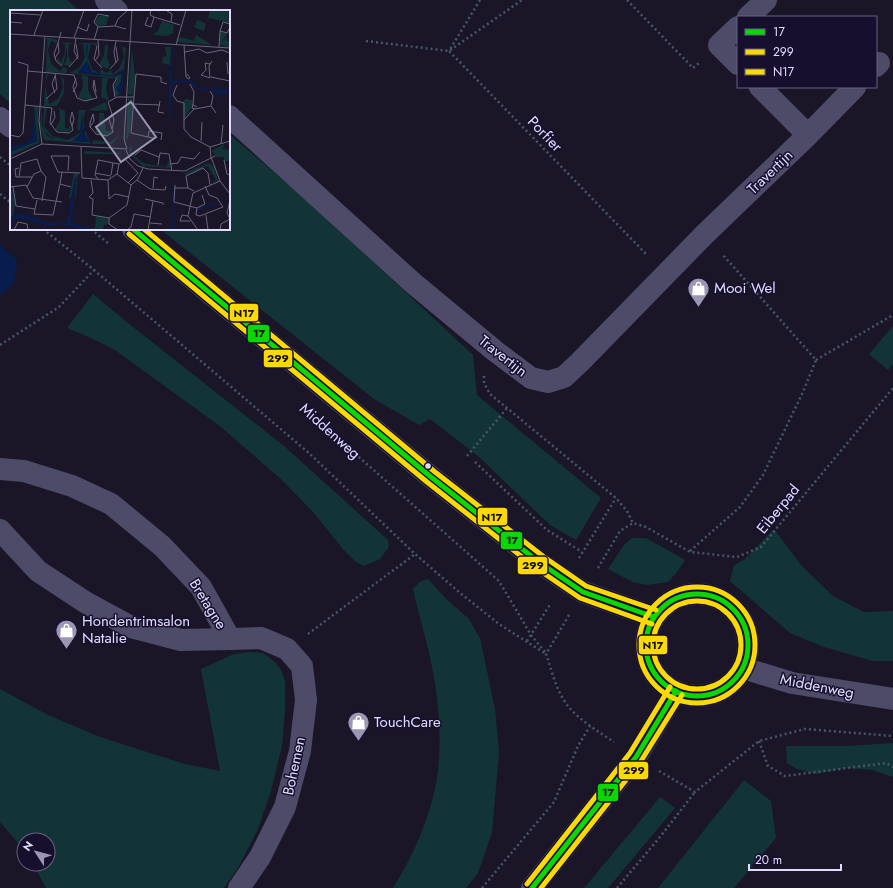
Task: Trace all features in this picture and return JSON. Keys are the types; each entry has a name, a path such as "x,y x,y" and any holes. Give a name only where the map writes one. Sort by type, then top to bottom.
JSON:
{"main road":[{"path":"0,118 10,126"},
{"name":"Middenweg","path":"134,230 430,478 540,564 583,592 654,617"},
{"path":"698,593 716,597 731,605 742,618 748,635 748,652 743,668 731,684 714,694 695,696 676,691 663,683 654,672 648,659 646,644 648,630 654,617 666,604 681,596 698,593"},
{"path":"532,888 636,757 676,691"}],"street":[{"path":"106,0 116,10"},
{"path":"749,16 766,0"},
{"path":"737,28 719,45 737,63"},
{"path":"761,88 808,135"},
{"name":"Travertijn","path":"230,117 408,278 495,351 531,378 548,382 564,377 704,235 808,135 854,88"},
{"name":"Bretagne","path":"0,469 24,471 72,486 111,504 162,546 201,587 230,639 181,640 131,627 85,602 38,571 0,530"},
{"name":"Bohemen","path":"230,639 261,638 287,649 302,666 306,700 300,751 286,807 260,857 239,888"},
{"name":"Middenweg","path":"743,668 792,683 893,700"}],"path":[{"path":"449,51 480,0"},
{"path":"366,41 449,51 522,0"},
{"path":"627,0 693,68 719,45"},
{"name":"Porfier","path":"449,51 666,274"},
{"path":"0,157 10,165"},
{"path":"0,194 10,202"},
{"path":"45,230 310,454 415,554 287,649"},
{"path":"92,230 113,246"},
{"path":"704,235 816,360"},
{"path":"0,345 59,307 94,270"},
{"path":"690,552 740,507 763,475 803,392 816,360 893,315"},
{"path":"495,351 484,369 484,383 490,394 616,498 627,511 633,523 620,531 583,592"},
{"name":"Eiberpad","path":"633,523 646,526 690,552 737,557 761,547 893,388"},
{"path":"467,456 507,408"},
{"name":"Middenweg","path":"321,423 498,581 531,635 546,654 499,624 415,554"},
{"path":"475,462 547,530 582,552"},
{"path":"482,888 554,802 578,746 590,726"},
{"path":"759,741 768,766 785,776 886,763 893,767"},
{"path":"617,888 660,837 695,792"}],"green space":[{"path":"0,0 67,0 79,10 10,10 10,103 0,94"},
{"path":"230,135 309,202 473,355 477,395 601,498 576,540 550,525 478,456 430,419 419,425 374,399 161,230 230,230"},
{"path":"93,294 284,446 388,540 389,547 380,559 364,566 356,562 342,548 314,513 282,480 221,427 115,350 67,328"},
{"path":"893,326 893,364 888,370 869,354"},
{"path":"774,529 801,565 833,596 864,612 893,611 893,661 873,661 824,647 790,633 730,581 734,565 744,560"},
{"path":"632,538 646,538 685,560 668,582 647,585 633,582 608,569 624,545"},
{"path":"428,579 447,600 468,618 480,638 495,709 499,752 492,833 478,873 466,888 393,888 412,854 427,818 434,793 439,764 439,717 433,672 413,589 421,581"},
{"path":"250,652 263,653 275,662 281,670 285,681 285,710 282,746 271,791 258,829 239,866 224,888 46,888 37,872 56,872 56,832 16,832 16,841 0,822 0,689 48,715 100,737 185,764 220,771 201,669 234,654"},
{"path":"893,743 893,777 872,770 847,768 816,774 797,769 787,763 786,746 847,746"},
{"path":"744,780 771,801 776,838 734,888 658,888"},
{"path":"660,797 675,808 608,888 584,888"}],"water":[{"path":"0,245 16,259 16,276 9,288 0,295"}],"transit line":[{"name":"17","path":"134,230 431,477 540,563 583,592 654,617"},
{"name":"N17","path":"145,230 435,472 544,557 586,586 656,610"},
{"name":"299","path":"129,234 427,482 536,568 580,598 652,624"},
{"name":"299","path":"697,587 708,588 719,592 738,604 750,623 754,634 755,645 754,656 750,667 738,686 719,698 708,702 697,703 686,702 675,698 656,686 644,667 640,656 639,645 640,634 644,623 656,604 675,592 686,588 697,587"},
{"name":"17","path":"697,594 716,598 733,609 744,626 748,645 744,664 733,681 716,692 697,696 678,692 661,681 650,664 646,645 650,626 661,609 678,598 697,594"},
{"name":"N17","path":"697,601 714,604 728,614 738,628 741,645 738,662 728,676 714,686 697,689 680,686 666,676 656,662 653,645 656,628 666,614 680,604 697,601"},
{"name":"N17","path":"527,884 630,753 670,687"},
{"name":"17","path":"532,888 636,757 676,691"},
{"name":"299","path":"541,888 641,761 682,695"}],"place":[{"name":"Mooi Wel","path":"698,308"},
{"name":"Hondentrimsalon Natalie","path":"66,650"},
{"name":"TouchCare","path":"359,742"}]}
